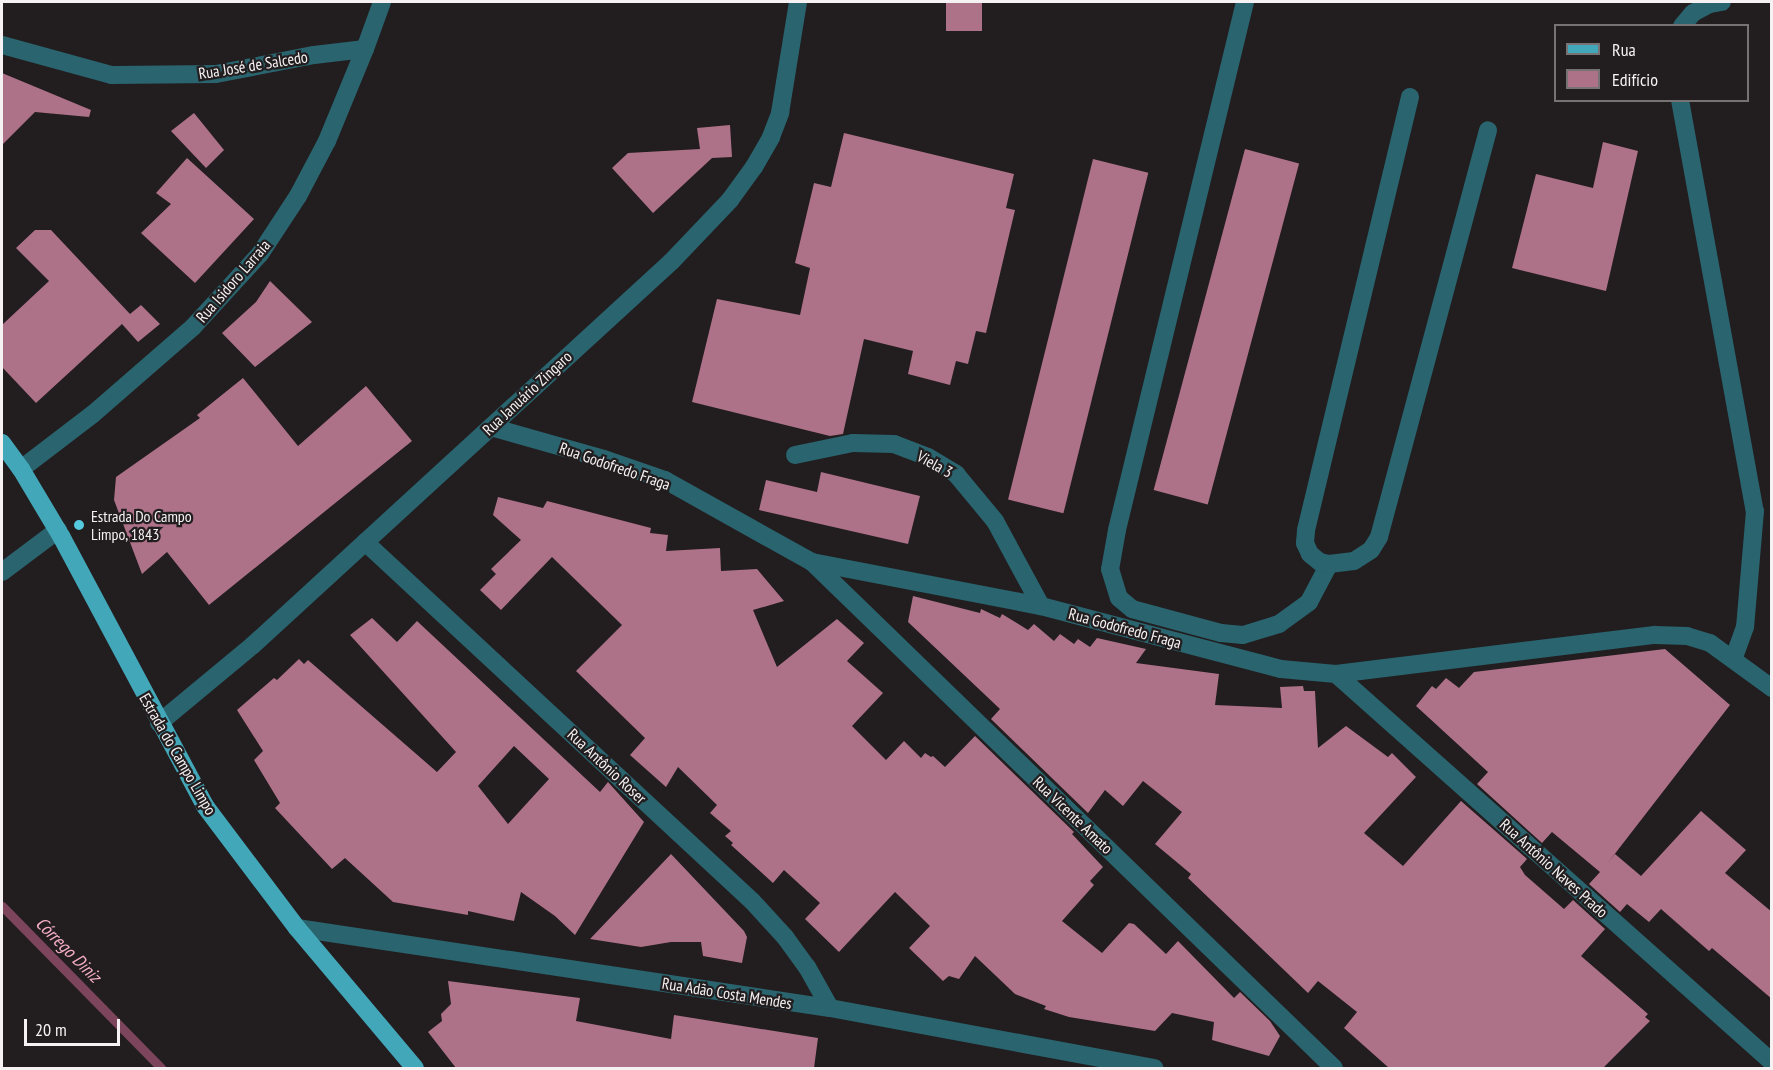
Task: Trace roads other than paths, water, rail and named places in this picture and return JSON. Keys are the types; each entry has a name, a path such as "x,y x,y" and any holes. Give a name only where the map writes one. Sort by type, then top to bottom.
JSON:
{"main road":[{"name":"Estrada do Campo Limpo","path":"2,443 21,469 57,530 205,806 297,928 415,1068"}],"street":[{"name":"Rua Isidoro Larraia","path":"21,469 93,414 193,327 260,254 298,196 322,151 382,2"},
{"name":"Rua Januário Zingaro","path":"159,723 253,645 671,262 730,200 754,167 771,136 780,113 798,2"},
{"path":"1245,2 1117,530 1110,569 1119,598 1132,609 1221,633 1243,635 1279,624 1309,602 1329,564"},
{"path":"1685,24 1693,13 1709,4 1722,2"},
{"name":"Rua José de Salcedo","path":"2,45 112,75 216,74 314,55 365,49"},
{"path":"1410,97 1306,531 1305,543 1310,554 1329,564 1354,561 1371,550 1379,537 1488,130"},
{"path":"1680,102 1755,511 1745,627 1734,658"},
{"name":"Rua Godofredo Fraga","path":"491,427 604,459 665,480 812,562 1041,606 1281,669 1336,674 1655,635 1688,636 1710,643 1734,658 1772,688"},
{"name":"Viela 3","path":"795,455 853,443 894,444 928,456 956,474 995,521 1041,606"},
{"path":"2,572 57,530"},
{"name":"Rua Antônio Roser","path":"365,542 752,901 796,952 830,1008"},
{"name":"Rua Vicente Amato","path":"812,562 1334,1068"},
{"name":"Rua Antônio Naves Prado","path":"1336,674 1772,1062"},
{"name":"Rua Adão Costa Mendes","path":"297,928 830,1008 1155,1068"}],"waterway":[{"name":"Córrego Diniz","path":"2,906 161,1068"}],"place":[{"name":"Estrada Do Campo Limpo, 1843","path":"79,525"}]}
